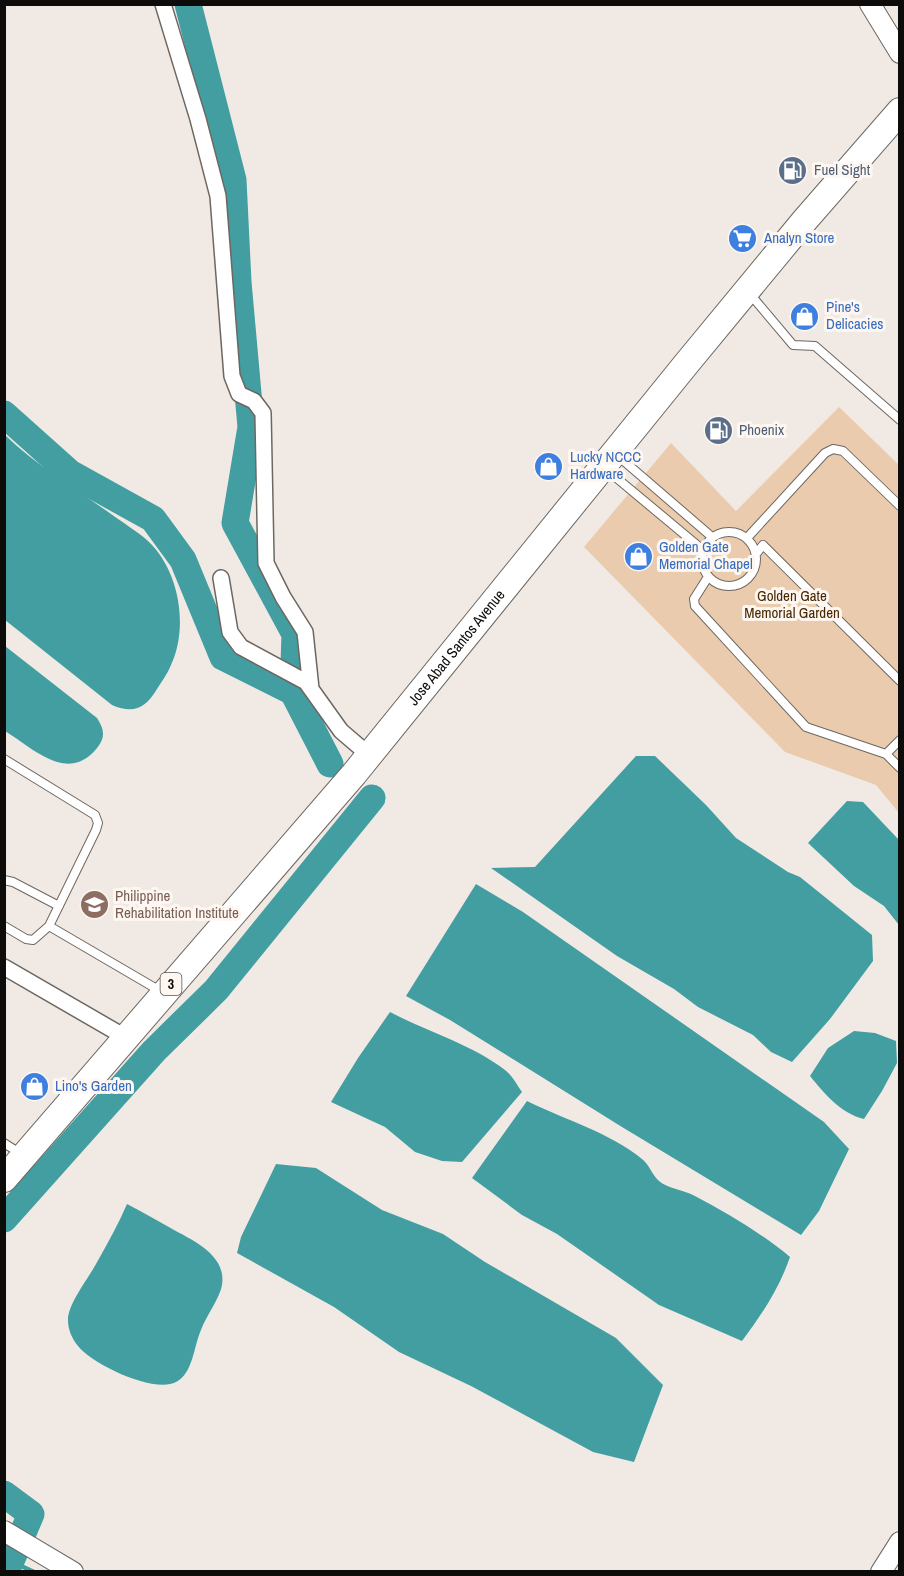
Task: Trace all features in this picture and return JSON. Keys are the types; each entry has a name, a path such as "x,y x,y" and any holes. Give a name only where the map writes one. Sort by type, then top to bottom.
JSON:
{"highway":[{"name":"Jose Abad Santos Avenue","path":"4,1179 14,1150 125,1037 369,755 805,220 900,111"}],"street":[{"path":"164,4 218,196 232,376 239,394 254,401 263,413 266,563 283,597 305,632 308,685"},
{"path":"870,4 900,52"},
{"path":"221,578 230,632 241,647 308,685 341,731 369,755"},
{"path":"4,967 125,1037"},
{"path":"5,1531 73,1572"},
{"path":"881,1572 900,1542"}],"lane":[{"path":"747,291 793,345 815,346 900,420"},
{"path":"747,538 825,453 833,449 843,451 900,506"},
{"path":"609,460 712,537"},
{"path":"609,460 703,550"},
{"path":"733,532 747,538 756,554 753,574 736,586 726,587 708,578 702,564 703,550 712,537 733,532"},
{"path":"756,554 763,545 900,681"},
{"path":"708,578 694,599 695,606 806,727 886,754 900,768"},
{"path":"886,754 900,740"},
{"path":"4,759 95,815 98,823 49,926 33,940 26,939 4,926"},
{"path":"4,880 14,882 60,906"},
{"path":"49,926 163,993"}],"green space":[{"name":"Golden Gate Memorial Garden","path":"839,407 899,465 899,813 876,785 785,752 584,547 671,443 736,511"}],"water":[{"path":"5,435 43,467 144,537 159,553 167,567 174,583 180,616 176,650 170,668 157,689 148,701 138,708 126,709 112,705 5,620"},
{"path":"5,646 97,718 103,737 97,748 86,758 74,763 51,760 5,731"},
{"path":"636,756 655,756 706,805 736,838 788,872 800,877 872,935 873,961 830,1019 792,1062 771,1052 753,1035 698,1007 674,989 617,956 491,868 535,867"},
{"path":"847,801 863,802 899,840 899,925 884,906 854,886 808,843"},
{"path":"476,884 523,912 824,1122 849,1149 819,1211 801,1235 450,1020 406,996"},
{"path":"390,1012 464,1045 492,1061 508,1072 522,1092 462,1162 442,1161 415,1152 385,1127 331,1102"},
{"path":"854,1031 875,1033 896,1041 897,1063 864,1119 840,1108 810,1076 828,1048"},
{"path":"527,1101 615,1141 644,1161 662,1183 693,1195 731,1216 790,1257 769,1301 742,1341 659,1305 557,1234 522,1215 472,1178"},
{"path":"276,1164 316,1168 382,1210 443,1234 485,1262 616,1338 663,1385 634,1462 593,1452 471,1386 399,1352 334,1307 237,1253 241,1237"},
{"path":"127,1204 205,1248 219,1264 222,1274 221,1290 201,1330 190,1366 182,1378 166,1385 139,1381 96,1361 78,1346 69,1327 69,1315 74,1300"}],"waterway":[{"path":"188,4 233,180 238,282 251,427 235,523 295,634 293,692 330,764"},
{"path":"4,414 70,473 153,519 183,560 223,657 293,692"},
{"path":"4,1219 154,1051 216,990 372,798"},
{"path":"4,1494 31,1514 11,1561"},
{"path":"4,1558 34,1572"}],"place":[{"name":"Fuel Sight","path":"793,170"},
{"name":"Analyn Store","path":"743,238"},
{"name":"Pine's Delicacies","path":"805,316"},
{"name":"Phoenix","path":"718,430"},
{"name":"Lucky NCCC Hardware","path":"549,466"},
{"name":"Golden Gate Memorial Chapel","path":"638,556"},
{"name":"Philippine Rehabilitation Institute","path":"94,905"},
{"name":"Lino's Garden","path":"34,1086"}]}
